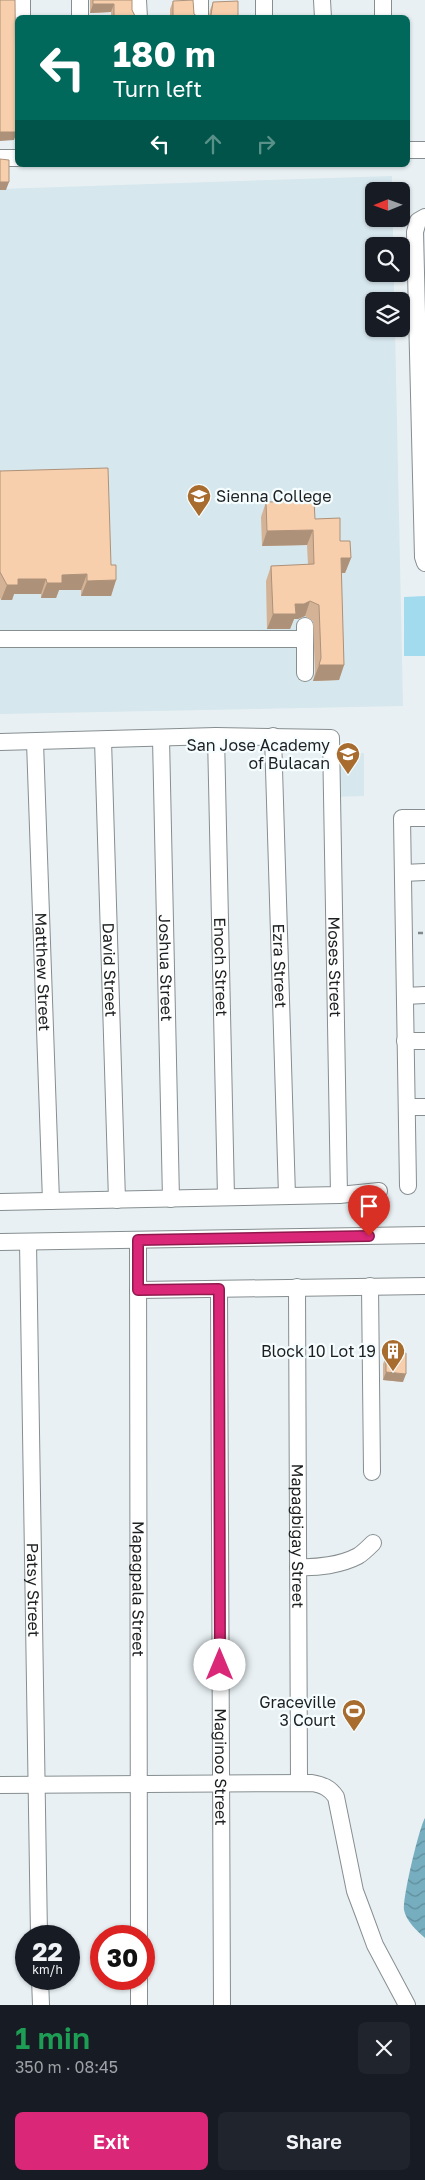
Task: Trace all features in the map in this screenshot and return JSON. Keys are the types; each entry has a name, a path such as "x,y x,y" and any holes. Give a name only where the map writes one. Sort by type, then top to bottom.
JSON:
{"street":[{"path":"22,0 22,15"},
{"path":"80,0 80,15"},
{"path":"138,0 139,15"},
{"path":"200,0 200,15"},
{"path":"264,0 264,15"},
{"path":"322,0 323,15"},
{"path":"383,0 383,15"},
{"path":"410,150 425,150"},
{"path":"0,158 15,158"},
{"path":"425,217 418,221 415,232 423,556 425,564"},
{"path":"0,639 305,632 305,672"},
{"name":"Enoch Street","path":"216,736 226,1198"},
{"path":"0,742 273,736"},
{"name":"Moses Street","path":"273,736 331,738 339,1195"},
{"name":"Ezra Street","path":"273,736 286,1196"},
{"name":"Joshua Street","path":"161,738 171,1199"},
{"name":"David Street","path":"103,740 118,1200"},
{"name":"Matthew Street","path":"35,742 51,1201"},
{"path":"408,1186 402,818 425,818"},
{"path":"403,873 425,872"},
{"path":"405,996 425,995"},
{"path":"405,1042 425,1041"},
{"path":"406,1107 425,1107"},
{"path":"0,1202 339,1195 379,1190"},
{"path":"0,1242 425,1235"},
{"name":"Mapagpala Street","path":"138,1240 139,1925"},
{"name":"Patsy Street","path":"28,1242 39,1925"},
{"path":"370,1286 372,1472"},
{"path":"138,1290 425,1286"},
{"name":"Mapagbigay Street","path":"297,1288 299,1783"},
{"name":"Maginoo Street","path":"219,1289 222,2005"},
{"path":"298,1567 312,1567 349,1559 358,1556 373,1543"},
{"path":"0,1786 299,1783 322,1785 332,1790 336,1798 355,1891 375,1945 407,2005"},
{"path":"40,1990 40,2005"},
{"path":"139,1990 139,2005"}],"shaded area":[{"name":"Sienna College","path":"392,176 392,182 365,182 365,228 393,228 393,237 365,237 365,282 394,282 394,292 365,292 365,337 395,337 403,706 0,714 0,189"},
{"path":"425,596 425,656 404,656 404,597"},
{"name":"San Jose Academy of Bulacan","path":"364,753 364,796 333,797 332,754"}],"water":[{"path":"425,1818 425,1938 409,1922 405,1914 404,1903 419,1835"}],"building":[{"path":"0,0 15,0 15,132 0,132"},
{"path":"93,0 132,0 132,10 134,15 114,15 114,4 93,4"},
{"path":"193,0 195,15 173,15 173,1"},
{"path":"238,1 238,15 211,15 213,2"},
{"path":"0,159 9,160 9,182 0,182"},
{"path":"108,468 111,565 116,565 116,580 87,581 87,574 62,575 62,583 47,583 46,579 18,579 18,585 7,585 0,572 0,471"},
{"path":"314,501 315,519 340,518 340,541 350,541 351,558 341,558 344,665 319,665 321,658 319,605 310,601 304,604 295,604 296,614 273,614 271,566 314,564 313,530 267,531 266,502"},
{"path":"406,1353 406,1374 386,1372 386,1356"}],"place":[{"name":"Sienna College","path":"199,517"},
{"name":"San Jose Academy of Bulacan","path":"348,775"},
{"name":"Block 10 Lot 19","path":"393,1372"},
{"name":"Graceville 3 Court","path":"354,1732"}],"route":[{"path":"220,1665 219,1289 138,1290 138,1240 369,1236"}]}
